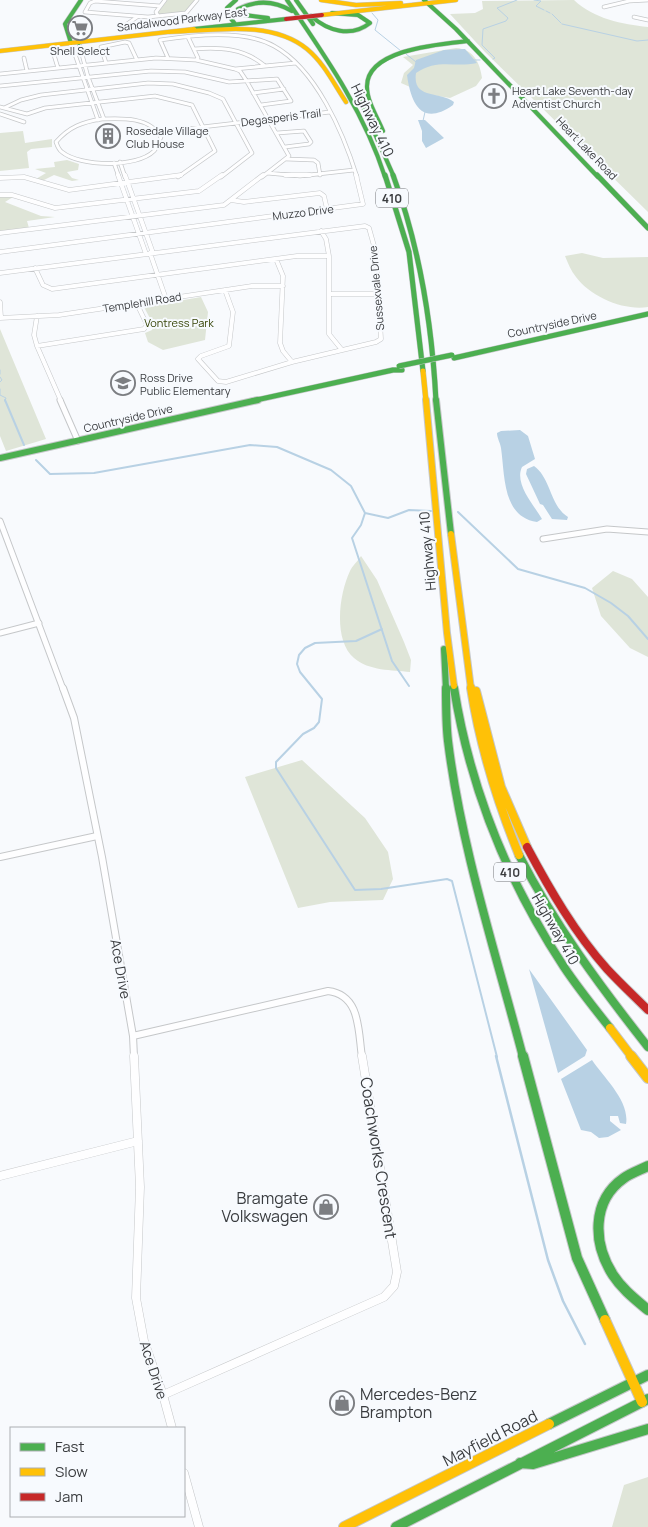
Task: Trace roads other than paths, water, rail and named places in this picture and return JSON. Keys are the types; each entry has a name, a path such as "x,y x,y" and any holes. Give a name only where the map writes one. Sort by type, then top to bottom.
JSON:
{"main road":[{"path":"74,42 64,24 81,0"},
{"path":"234,23 227,8 236,0"},
{"name":"Highway 410","path":"287,0 304,23 356,106 378,151 409,252 426,401 447,633 460,729 474,782 495,841 530,909 565,969 648,1078"},
{"name":"Highway 410","path":"296,0 368,114 390,160 415,244 424,285 433,347 439,428 474,718 489,776 508,831 544,906 587,969 648,1047"},
{"path":"320,0 349,5 401,3"},
{"name":"Sandalwood Parkway East","path":"74,42 401,3 456,0"},
{"name":"Sandalwood Parkway East","path":"321,13 332,14 428,1"},
{"name":"Heart Lake Road","path":"428,1 447,17 468,42 648,228"},
{"path":"268,18 245,16 238,9 241,5 250,2 274,2 286,6 304,23"},
{"path":"304,10 322,26 334,30 358,30 368,26 370,23 368,18 359,15 332,14"},
{"name":"Sandalwood Parkway East","path":"0,49 170,32 285,17"},
{"path":"170,32 223,29 250,30 281,36 302,45 324,71 358,120 372,147 378,151"},
{"path":"390,160 391,155 367,86 372,70 382,62 400,54 468,42"},
{"name":"Countryside Drive","path":"0,458 648,314"},
{"name":"Countryside Drive","path":"0,462 14,456"},
{"path":"396,1527 645,1400 633,1382 577,1258 471,860 457,800 448,740 443,651 447,633"},
{"path":"469,681 477,694 501,787 520,833 538,869 584,940 607,969 648,1010"},
{"path":"648,1166 632,1171 616,1182 606,1196 600,1210 597,1230 599,1250 606,1266 625,1292 648,1310"},
{"name":"Mayfield Road","path":"344,1527 648,1375"},
{"path":"520,1463 533,1464 597,1442 630,1435 648,1428"}],"street":[{"path":"158,16 155,13 165,0"},
{"path":"160,6 96,1 90,3 85,12 158,16 186,13 197,0"},
{"path":"604,7 629,1 648,0"},
{"path":"127,24 133,22 137,16"},
{"path":"634,17 648,20"},
{"name":"Degasperis Trail","path":"159,132 330,112 306,74 296,63 278,47 258,40 214,36 160,40 168,58"},
{"path":"188,37 198,58 196,60"},
{"path":"74,42 85,65 104,119"},
{"path":"74,42 79,66 98,120"},
{"path":"106,63 101,47 125,42 129,43 137,60"},
{"path":"194,49 222,48 244,52 258,59 266,66"},
{"path":"54,55 58,68"},
{"path":"24,58 28,71"},
{"path":"0,74 168,58 196,60 235,69 296,63"},
{"path":"0,233 222,206 231,200 289,156 246,80 235,69"},
{"path":"0,86 159,70 185,72 229,82 275,78 284,89 290,101 261,105"},
{"path":"0,194 12,195 53,208 202,190 250,156 252,152 225,102 220,98 188,88 157,83 93,89 30,97 2,108"},
{"path":"253,92 284,89"},
{"path":"0,178 24,176 69,190 121,184 181,176 214,153 215,150 192,105 160,96 45,108 28,114 2,108"},
{"name":"Muzzo Drive","path":"0,252 362,204 344,138 330,112"},
{"path":"0,114 24,122"},
{"path":"0,118 6,115"},
{"path":"104,119 137,121 151,126 159,132 161,140 155,150 137,159 114,163 78,161 66,156 57,148 57,140 65,132 76,126 104,119"},
{"path":"277,133 304,131 311,142 309,144 285,147"},
{"path":"286,159 314,160 318,163 320,175"},
{"path":"120,162 146,233 150,253 166,299"},
{"path":"114,163 139,234 150,253"},
{"path":"267,173 290,177 354,170"},
{"path":"231,200 244,202 320,193 324,196 327,209"},
{"name":"Sussexvale Drive","path":"0,273 360,225 369,228 376,253 381,339 376,342 292,362 226,382 216,380 198,359 201,356 229,346 233,312 224,290"},
{"path":"322,231 326,239 329,256 330,334 342,350"},
{"path":"36,268 38,278 45,288 52,289 276,259 329,256"},
{"path":"276,259 283,274 280,343 283,351 292,362"},
{"name":"Templehill Road","path":"1,318 37,316 137,304 256,286 282,286"},
{"path":"329,294 378,294"},
{"path":"0,302 1,318"},
{"path":"36,346 144,329 147,325 137,304"},
{"path":"37,316 34,332 36,346 78,441"},
{"name":"Ace Drive","path":"0,522 74,718 97,836 133,1036 140,1187 136,1298 144,1341 163,1395 172,1427"},
{"path":"543,539 607,529 648,532"},
{"path":"0,633 39,623"},
{"path":"0,856 97,836"},
{"name":"Coachworks Crescent","path":"133,1036 328,991 339,992 348,998 354,1008 397,1272 394,1286 384,1297 163,1395"},
{"path":"0,1176 138,1140"},
{"path":"185,1477 199,1527"}],"water":[{"path":"465,49 477,63 432,66 416,73 416,82 423,91 454,102 453,105 433,114 426,113 420,109 415,103 407,75 414,68 416,60 444,50"},
{"path":"418,120 425,120 444,138 426,148 422,141 422,131"},
{"path":"520,430 528,436 535,459 522,467 520,474 526,494 542,519 537,522 517,512 511,504 507,493 497,433"},
{"path":"534,466 544,477 557,506 568,517 567,520 552,519 543,505 540,504 526,474 527,469"},
{"path":"529,969 587,1050 585,1056 558,1073"},
{"path":"592,1060 620,1098 626,1115 626,1124 620,1123 618,1116 610,1116 610,1121 621,1130 608,1137 599,1138 591,1132 581,1130 561,1079"}],"waterway":[{"path":"493,59 495,58 482,45 483,29 506,21 508,18 497,8 517,0"},
{"path":"534,0 541,1 536,6 544,10"},
{"path":"546,11 550,13"},
{"path":"372,13 378,20 375,30 401,51"},
{"path":"552,14 561,23"},
{"path":"562,24 637,41 648,40"},
{"path":"406,54 416,62"},
{"path":"473,60 480,60"},
{"path":"423,121 425,112"},
{"path":"0,377 2,380 0,382"},
{"path":"0,389 0,395 6,398 5,400"},
{"path":"5,400 24,445"},
{"path":"36,460 50,474 94,473 250,445 277,447 331,470 351,486 365,513"},
{"path":"365,513 388,518 409,510 431,511"},
{"path":"458,512 518,569 585,588 611,603 628,616 648,639"},
{"path":"365,513 361,525 352,538 382,629"},
{"path":"382,629 392,661 409,686"},
{"path":"382,629 356,641 315,643 305,648 299,655 297,664 300,672 322,699 319,722 314,728 303,734 276,762 276,768 355,890 381,889 447,879 452,881 497,1057"},
{"path":"496,1056 548,1260 563,1301 585,1344"}],"place":[{"name":"Shell Select","path":"80,28"},
{"name":"Heart Lake Seventh-day Adventist Church","path":"494,96"},
{"name":"Rosedale Village Club House","path":"108,136"},
{"name":"Ross Drive Public Elementary","path":"123,383"},
{"name":"Bramgate Volkswagen","path":"326,1207"},
{"name":"Mercedes-Benz Brampton","path":"342,1403"}],"park label":[{"name":"Vontress Park","path":"179,322"}]}
